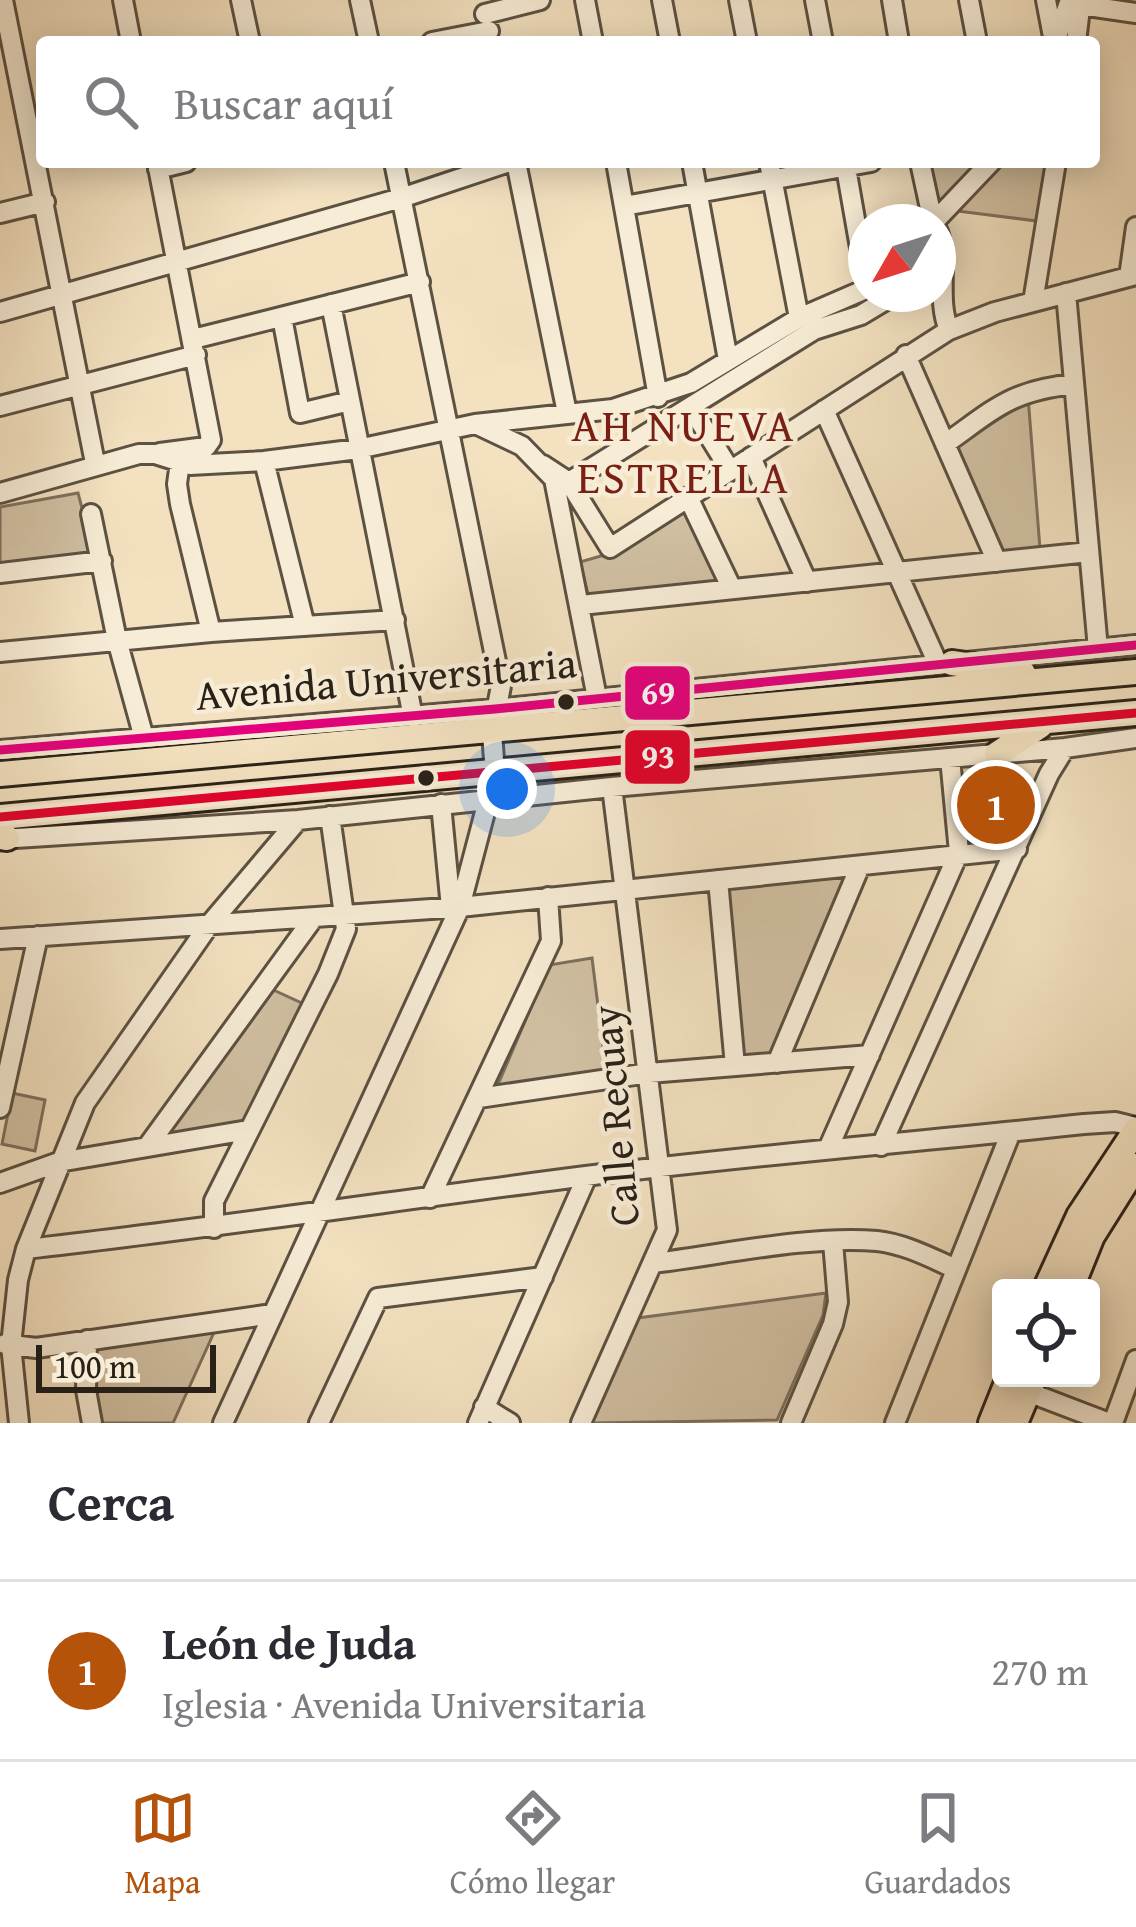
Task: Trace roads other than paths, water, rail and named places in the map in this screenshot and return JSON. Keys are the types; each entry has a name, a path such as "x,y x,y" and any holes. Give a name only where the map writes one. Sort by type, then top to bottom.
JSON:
{"main road":[{"path":"945,663 1060,679"},
{"name":"Avenida Universitaria","path":"0,775 494,721 1060,679 1132,694"},
{"name":"Avenida Universitaria","path":"2,833 491,786 1046,722 1132,694"},
{"path":"997,754 1046,722"},
{"path":"1050,1279 1079,1216 1136,1128"},
{"path":"1075,1279 1092,1236 1136,1166"},
{"path":"991,1423 1021,1387"},
{"path":"1015,1423 1023,1387"}],"street":[{"path":"122,0 130,36"},
{"path":"241,0 249,36"},
{"path":"360,0 368,36"},
{"path":"448,36 540,0"},
{"path":"585,0 592,36"},
{"path":"662,0 669,36"},
{"path":"739,0 746,36"},
{"path":"815,0 822,36"},
{"path":"892,0 898,36"},
{"path":"969,0 975,36"},
{"path":"1046,0 1053,36"},
{"path":"2,2 36,144"},
{"path":"1058,36 1078,2"},
{"path":"1078,2 1136,13"},
{"path":"1076,36 1078,2"},
{"path":"41,168 94,464"},
{"path":"0,493 94,464 210,444 157,168"},
{"path":"223,1423 456,907 491,786 501,686 395,168"},
{"path":"0,311 494,168"},
{"path":"514,168 567,413"},
{"path":"617,168 658,397"},
{"path":"693,168 728,360"},
{"path":"624,206 698,193 771,171 803,168"},
{"path":"847,168 853,204"},
{"path":"921,168 929,204"},
{"path":"951,204 986,168"},
{"path":"1033,302 1055,168"},
{"path":"771,171 799,318"},
{"path":"0,213 45,202"},
{"path":"476,424 522,446 569,482 610,548 949,330 1133,276 1136,226"},
{"path":"0,406 282,316 420,282"},
{"path":"1066,293 1098,649"},
{"path":"155,454 180,463 264,460 358,449 476,424 613,409 658,397 848,294"},
{"path":"331,304 413,716"},
{"path":"569,482 814,330 864,312"},
{"path":"943,312 949,330"},
{"path":"282,316 300,413 350,401"},
{"path":"906,356 997,562"},
{"path":"945,444 1015,395 1074,384"},
{"path":"691,407 730,470"},
{"path":"824,410 897,572 945,663"},
{"path":"751,457 807,581"},
{"path":"264,460 305,626"},
{"path":"180,463 180,504 211,632"},
{"path":"544,465 558,493 597,698"},
{"path":"688,497 732,589"},
{"path":"91,514 117,640 144,738"},
{"path":"581,605 1089,552"},
{"path":"0,573 102,561"},
{"path":"0,652 395,620"},
{"name":"Avenida Universitaria","path":"0,750 413,716 494,721 597,698 1136,645"},
{"name":"Avenida Universitaria","path":"2,833 298,820 441,804 491,786 612,787 1136,738"},
{"path":"881,1146 1049,774 1065,748"},
{"path":"828,1149 959,852 950,758"},
{"name":"Calle Recuay","path":"581,1423 668,1230 612,787"},
{"path":"441,804 456,907"},
{"path":"214,1228 214,1202 346,929 330,816"},
{"path":"19,1423 6,1344 9,1281 59,1162 97,1081 209,925 298,820"},
{"path":"0,939 312,920 1017,849"},
{"path":"777,1063 860,866"},
{"path":"718,880 735,1066"},
{"path":"430,1198 551,941 548,897"},
{"path":"147,1147 312,920"},
{"path":"0,1108 38,936"},
{"path":"479,1098 650,1073 870,1055"},
{"path":"26,1249 828,1149 1115,1122 1136,1128"},
{"path":"0,1184 59,1162 248,1130"},
{"path":"895,1423 1011,1132"},
{"path":"510,1423 481,1415 587,1176"},
{"path":"653,1263 879,1241 956,1269"},
{"path":"791,1423 833,1324 838,1302 833,1242"},
{"path":"319,1423 378,1298 543,1277"},
{"path":"6,1344 36,1348 272,1314"},
{"path":"87,1340 86,1390 92,1423"},
{"path":"1033,1387 1111,1423 1136,1360"}],"place":[{"name":"León de Juda","path":"996,805"}],"district":[{"name":"AH NUEVA ESTRELLA","path":"684,450"}]}
